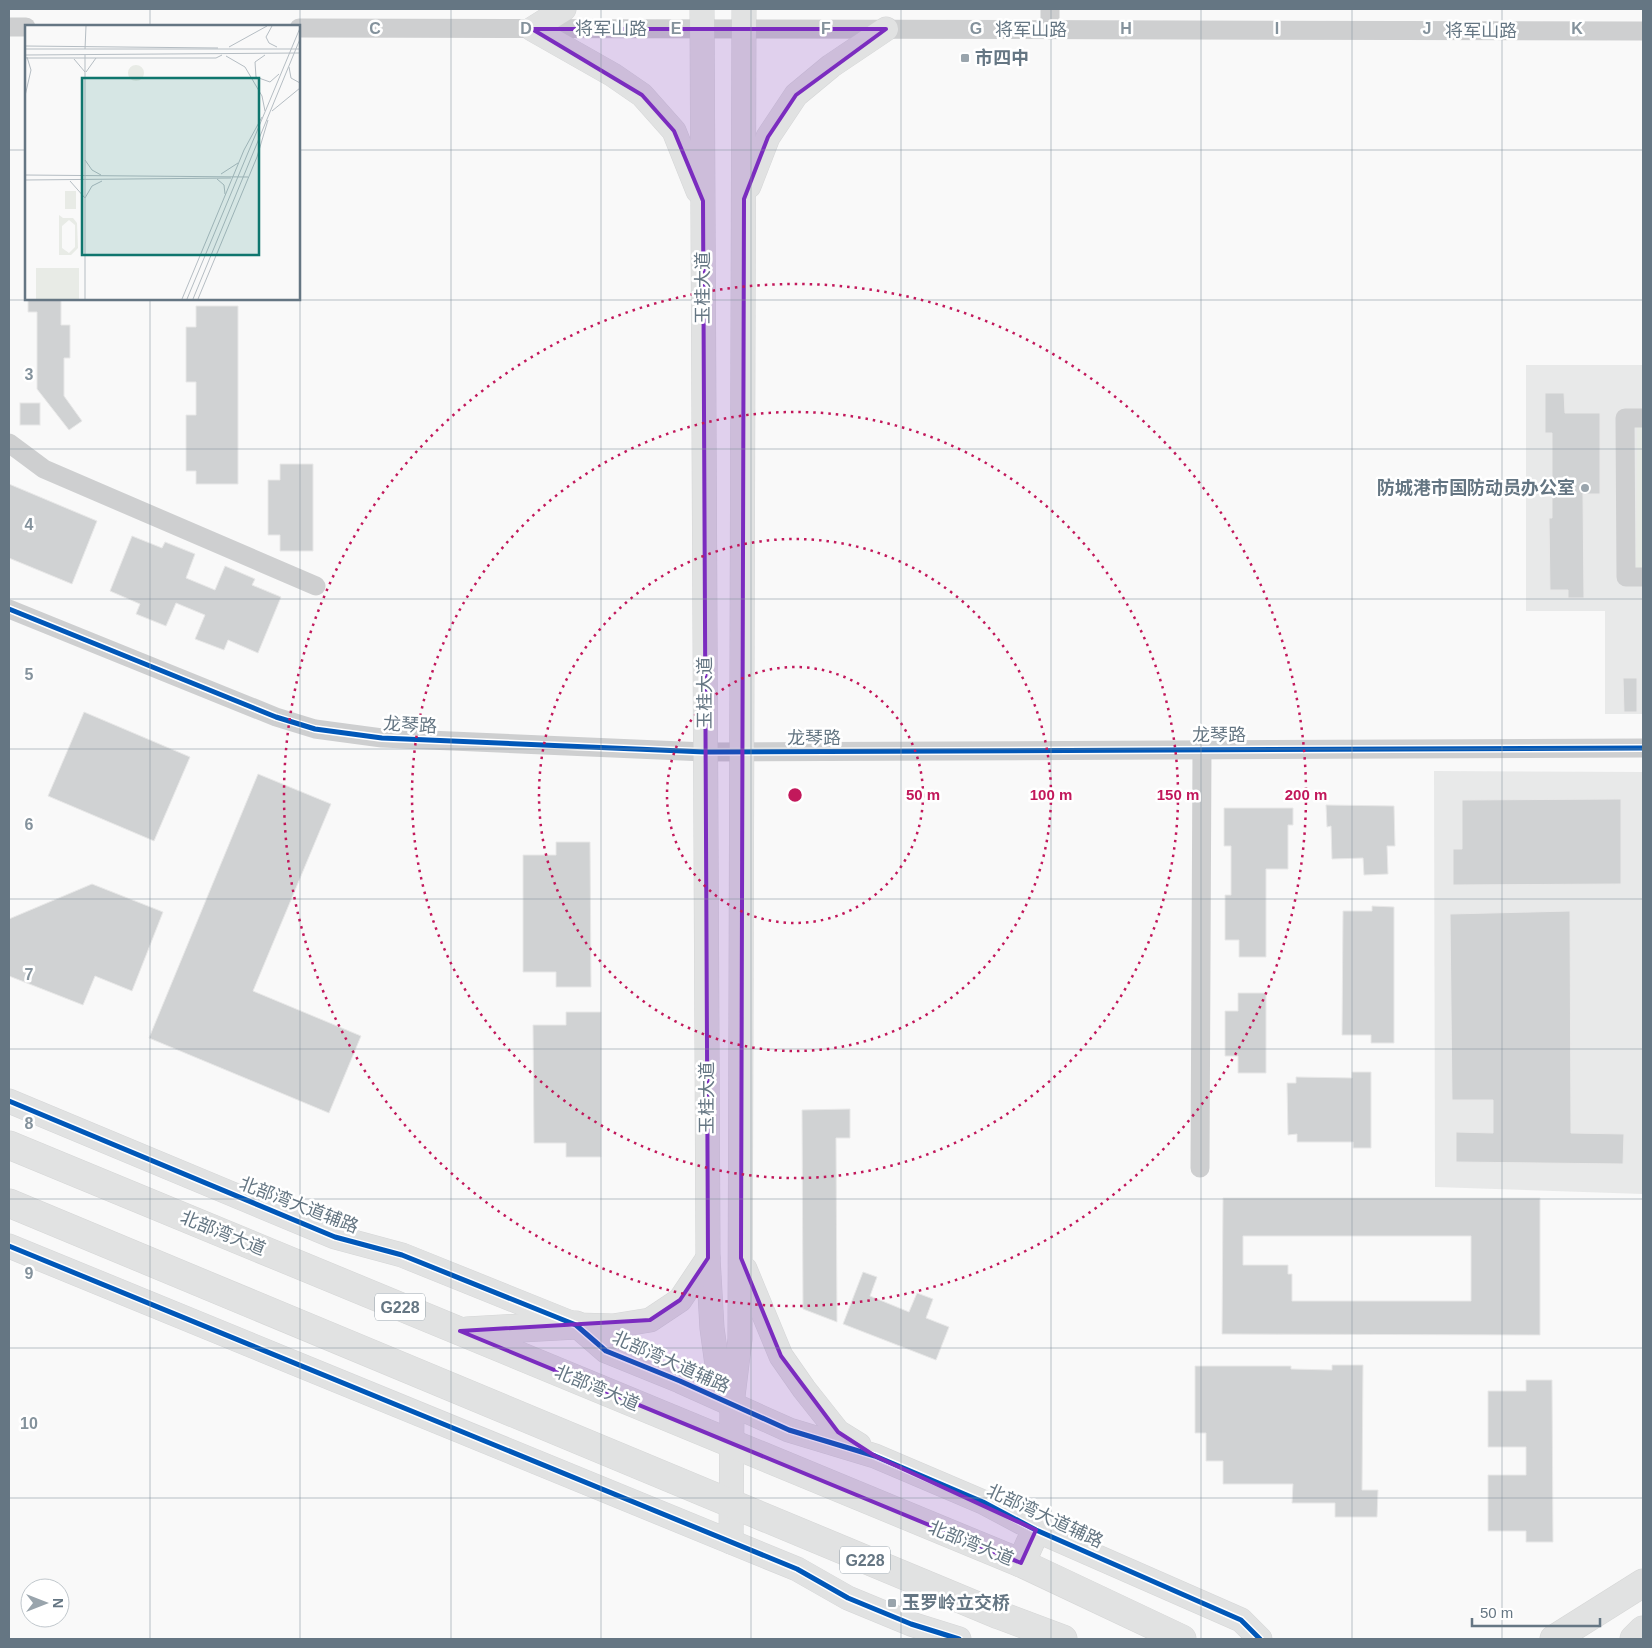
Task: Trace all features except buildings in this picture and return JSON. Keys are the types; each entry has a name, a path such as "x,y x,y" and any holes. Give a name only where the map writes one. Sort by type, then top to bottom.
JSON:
{"highway":[{"name":"北部湾大道","path":"9,1145 1021,1564 1182,1639"},
{"name":"G228","path":"9,1203 999,1615 1063,1639"},
{"path":"460,1331 576,1325"},
{"path":"1021,1564 1036,1530"},
{"path":"1554,1639 1643,1583"},
{"path":"1634,1639 1643,1630"}],"main road":[{"path":"564,9 532,28 613,75 642,95 674,131 702,202"},
{"name":"玉桂大道","path":"702,19 708,1258 712,1328 718,1372 732,1404"},
{"name":"玉桂大道","path":"731,1542 732,1404 740,1339 741,1258 744,19"},
{"path":"744,199 768,137 796,95 831,66 886,29"},
{"name":"北部湾大道辅路","path":"9,1101 335,1237 402,1255 576,1325 606,1351 680,1380 789,1430 875,1456 983,1502 1036,1530 1241,1620 1260,1639"},
{"path":"9,1246 797,1568 848,1598 911,1624 959,1639"},
{"path":"576,1325 613,1326 650,1320 680,1300 708,1258 741,1258 781,1356 838,1432 875,1456"}],"street":[{"path":"1050,9 1050,30"},
{"name":"将军山路","path":"300,28 532,28 702,19 744,19 886,29 1643,31"},
{"path":"9,27 25,27"},
{"path":"1643,418 1625,418 1626,577 1643,577"},
{"path":"9,444 44,468 316,586"},
{"name":"龙琴路","path":"9,610 276,716 316,729 382,738 705,752 1643,748"},
{"path":"1200,1168 1202,749"}],"highlighted area":[{"path":"532,29 886,29 796,95 768,137 744,199 741,1258 781,1356 838,1432 875,1456 1036,1530 1021,1563 460,1331 650,1320 680,1300 708,1258 703,201 674,131 642,95"}],"shaded area":[{"name":"防城港市国防动员办公室","path":"1526,365 1643,365 1643,714 1605,714 1605,611 1526,611"},
{"path":"1637,425 1643,425 1643,571 1636,571"},
{"path":"1434,771 1643,772 1643,1194 1435,1187"}],"cycle path":[{"path":"9,609 276,717 315,729 382,738 705,752 1643,748"},
{"path":"9,1101 335,1237 402,1255 576,1325 606,1351 680,1381 789,1430 875,1456 983,1502 1036,1530 1241,1620 1260,1639"},
{"path":"9,1246 797,1569 848,1598 911,1624 959,1639"}],"place":[{"name":"市四中","path":"965,58"},
{"name":"防城港市国防动员办公室","path":"1585,488"},
{"name":"玉罗岭立交桥","path":"892,1603"}]}
